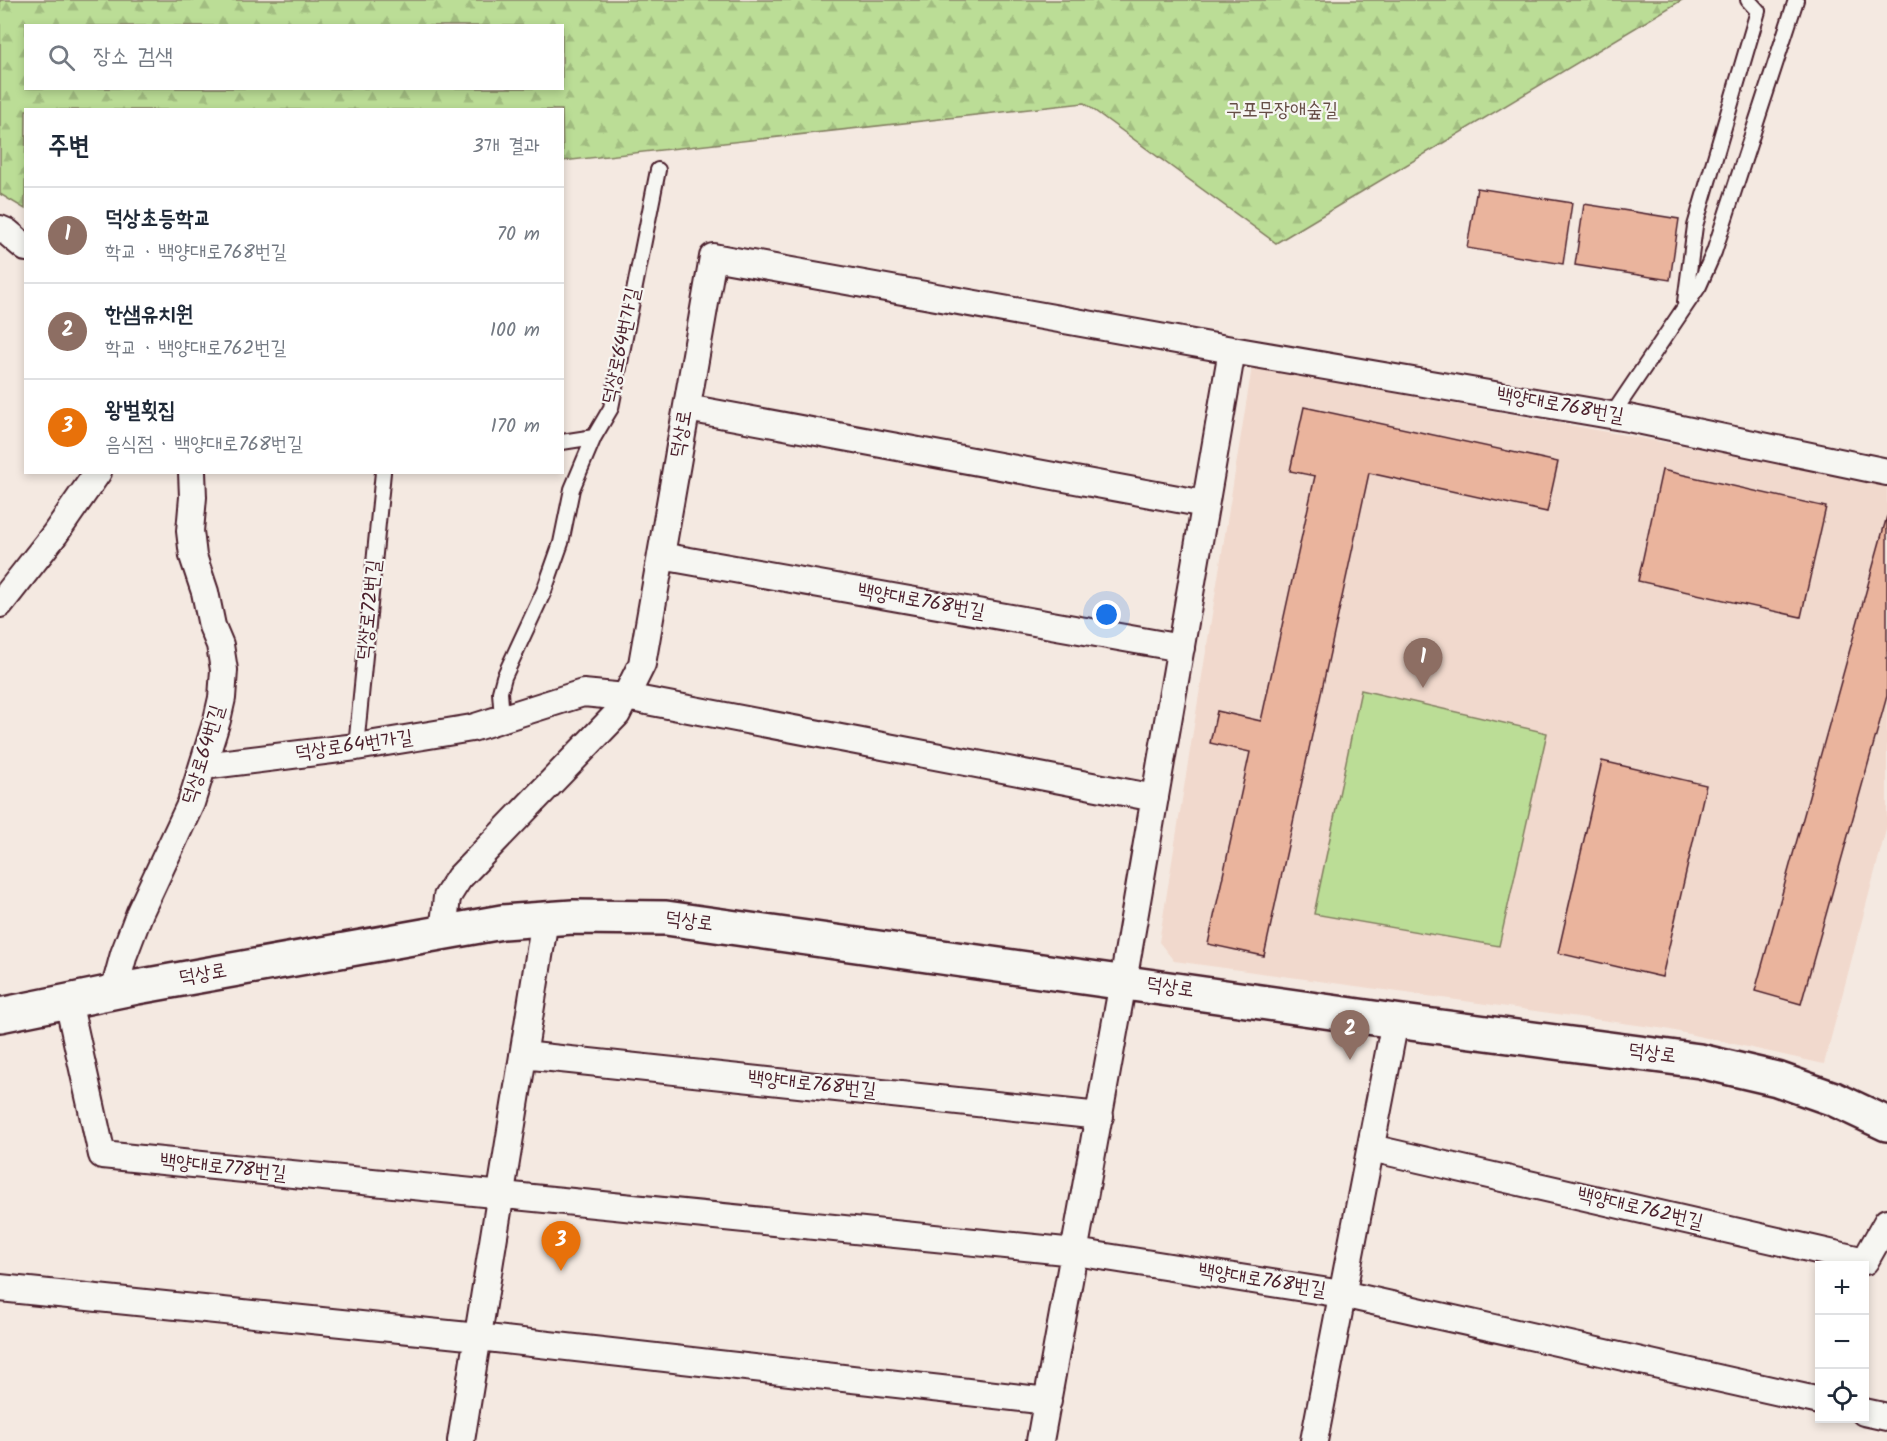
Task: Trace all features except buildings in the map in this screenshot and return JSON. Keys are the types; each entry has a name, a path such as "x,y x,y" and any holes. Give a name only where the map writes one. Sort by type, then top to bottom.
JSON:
{"main road":[{"name":"덕상로","path":"0,1015 114,992 502,922 573,917 666,918 1395,1021 1700,1061 1777,1079 1834,1099 1887,1124"}],"street":[{"path":"0,229 24,246"},
{"name":"백양대로768번길","path":"713,257 1611,415 1887,472"},
{"name":"덕상로","path":"443,933 447,897 459,878 617,714 642,664 713,257"},
{"path":"1040,1441 1124,982 1232,350"},
{"path":"687,408 1205,504"},
{"path":"0,604 55,534 97,474"},
{"name":"덕상로64번길","path":"114,992 124,954 140,912 191,803 222,698 224,670 220,645 212,626 205,592 193,556 190,531 192,474"},
{"name":"백양대로768번길","path":"661,556 1181,648"},
{"name":"덕상로64번가길","path":"203,766 356,747 472,728 583,693 626,698"},
{"path":"626,698 1155,798"},
{"path":"461,1441 545,919"},
{"name":"백양대로778번길","path":"68,1001 102,1155 501,1196"},
{"path":"1321,1440 1342,1294 1395,1021"},
{"name":"백양대로768번길","path":"524,1055 1100,1116"},
{"name":"백양대로762번길","path":"1371,1148 1865,1261 1887,1222"},
{"name":"백양대로768번길","path":"501,1196 1075,1252 1342,1294"},
{"path":"0,1288 478,1337 1048,1401"},
{"path":"1342,1294 1815,1400"},
{"path":"1869,1413 1887,1417"}],"lane":[{"path":"1685,307 1695,226 1758,11 1748,0"},
{"path":"1611,415 1699,286 1714,252 1796,0"},
{"name":"덕상로64번가길","path":"502,718 500,692 502,685 544,591 561,543 572,489 594,437 611,408 658,170"},
{"path":"564,442 594,437"},
{"name":"덕상로72번길","path":"356,747 383,474"}],"shaded area":[{"path":"1252,367 1887,483 1887,826 1824,1064 1666,1029 1174,961 1159,942"}],"green space":[{"name":"구포무장애숲길","path":"0,0 1682,0 1276,243 1084,103 564,161 564,108 24,108 24,208 0,194"},
{"path":"1361,690 1547,733 1499,946 1314,914"}],"place":[{"name":"덕상초등학교","path":"1423,688"},
{"name":"한샘유치원","path":"1350,1060"},
{"name":"왕벌횟집","path":"561,1271"}]}
